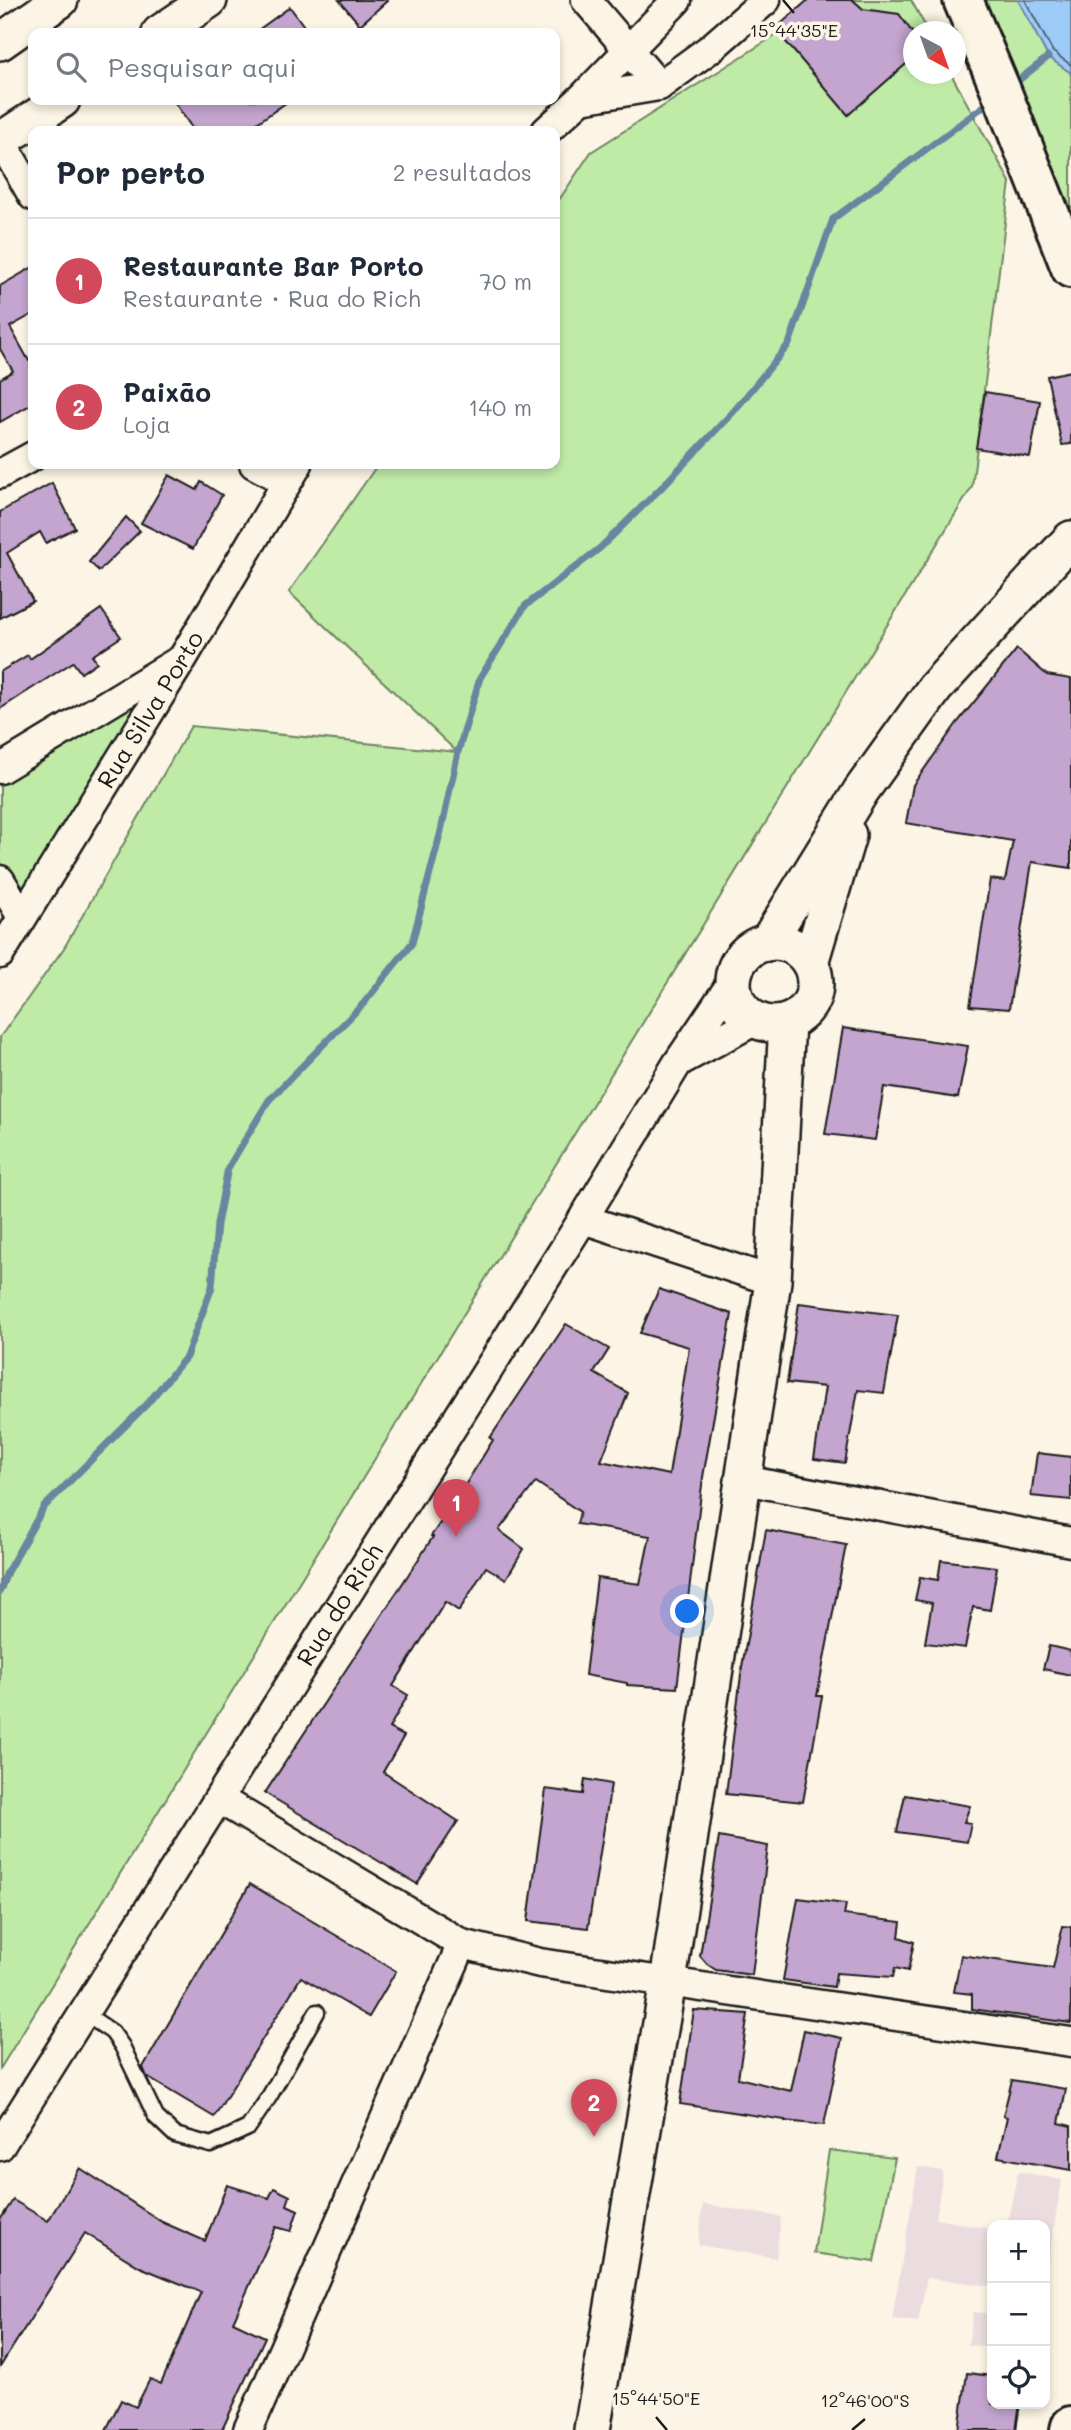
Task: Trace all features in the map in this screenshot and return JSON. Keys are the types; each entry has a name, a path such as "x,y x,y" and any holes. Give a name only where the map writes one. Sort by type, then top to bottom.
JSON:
{"main road":[{"path":"962,0 1071,268"}],"street":[{"path":"0,42 60,0"},
{"path":"167,28 209,0"},
{"path":"586,0 659,86"},
{"path":"551,126 677,0"},
{"path":"581,99 659,86 711,48 766,0"},
{"path":"28,188 0,141 54,105"},
{"path":"0,474 28,459"},
{"name":"Rua Silva Porto","path":"0,954 183,658 292,473"},
{"path":"767,943 860,791 935,688 1069,546"},
{"path":"0,769 183,658"},
{"path":"810,962 860,791"},
{"path":"0,880 22,916"},
{"path":"677,1063 772,1021 801,1014 811,1002 815,975 810,962 792,946 780,942 754,947 736,967 733,981 743,1010 772,1021"},
{"name":"Rua do Rich","path":"0,2146 583,1219 677,1063 733,981"},
{"path":"593,2430 668,1982 773,1281 772,1021"},
{"path":"583,1219 773,1281"},
{"path":"744,1480 1071,1542"},
{"path":"219,1800 461,1944 540,1963 1071,2042"},
{"path":"248,2430 461,1944"}],"lane":[{"path":"84,2013 112,2032 122,2046 156,2117 175,2135 211,2145 248,2128 269,2097 317,2012"}],"shaded area":[{"path":"918,2167 943,2171 936,2219 987,2228 987,2286 927,2278 918,2322 892,2319"},
{"path":"1018,2171 1062,2180 1050,2250 1050,2220 1008,2220"},
{"path":"703,2204 781,2217 776,2258 698,2245"},
{"path":"987,2308 987,2347 968,2345 973,2312 986,2313"}],"green space":[{"path":"812,0 911,0 923,21 903,21 903,84 956,84 1010,182 972,487 0,2069 0,1037 64,948 191,726 457,752 289,592 375,469 560,469 560,198 591,152 771,38"},
{"path":"985,0 1071,0 1071,219"},
{"path":"153,687 23,900 0,861 0,784"},
{"path":"829,2150 895,2158 874,2262 814,2253"}],"water":[{"path":"1018,0 1071,0 1071,73 1048,57"}],"building":[{"path":"339,0 388,0 360,25"},
{"path":"808,0 853,0 863,9 899,14 904,21 903,67 848,115 775,29"},
{"path":"290,7 305,28 261,28"},
{"path":"176,105 283,105 257,123 259,126 191,126"},
{"path":"28,270 28,317 10,327 28,359 28,406 0,422 0,379 13,371 0,349 0,286"},
{"path":"1071,371 1071,444 1062,445 1047,376"},
{"path":"985,392 1040,401 1030,457 976,448"},
{"path":"169,475 197,490 201,482 222,495 193,549 141,523"},
{"path":"52,483 75,528 46,543 40,532 7,553 33,601 0,618 0,512"},
{"path":"126,517 140,531 99,571 89,562"},
{"path":"101,609 121,637 92,656 97,662 81,673 73,662 0,709 0,672 28,655 30,659"},
{"path":"1017,649 1047,675 1071,679 1071,868 1032,862 1009,1009 970,1006 990,879 1005,881 1013,841 906,823 913,785 957,723"},
{"path":"843,1028 968,1046 958,1098 884,1087 875,1140 825,1134"},
{"path":"659,1289 732,1314 703,1477 677,1688 627,1685 585,1675 597,1578 640,1584 650,1536 577,1524 580,1512 536,1482 499,1530 524,1549 506,1579 486,1567 459,1611 445,1602 393,1686 408,1695 389,1728 404,1736 383,1772 458,1821 417,1884 265,1793 433,1537 431,1536 493,1440 490,1438 566,1324 609,1349 594,1373 628,1393 601,1461 669,1475 689,1347 640,1333"},
{"path":"799,1303 898,1315 884,1393 858,1390 845,1463 814,1459 825,1387 787,1383"},
{"path":"1037,1453 1071,1457 1071,1500 1031,1496"},
{"path":"766,1530 846,1545 817,1696 822,1696 803,1802 726,1794 742,1667"},
{"path":"941,1560 997,1567 990,1610 973,1607 965,1648 925,1643 932,1603 915,1600 920,1577 938,1580"},
{"path":"1049,1646 1071,1651 1071,1675 1043,1669"},
{"path":"585,1779 611,1784 588,1928 528,1921 546,1789 583,1794"},
{"path":"905,1795 970,1806 964,1822 971,1823 967,1842 897,1832"},
{"path":"719,1837 768,1846 752,1975 716,1970 700,1956"},
{"path":"250,1884 396,1971 369,2017 301,1977 214,2117 147,2077 143,2067"},
{"path":"798,1898 846,1904 844,1915 901,1922 899,1937 914,1942 908,1971 895,1968 893,1977 836,1973 834,1987 783,1980"},
{"path":"1063,1926 1071,1927 1071,2023 972,2009 972,1994 954,1992 961,1955 1053,1968"},
{"path":"694,2010 748,2014 738,2078 791,2091 804,2030 842,2038 824,2125 680,2104"},
{"path":"1012,2080 1066,2089 1059,2123 1071,2126 1071,2170 998,2157 1007,2117 1003,2116"},
{"path":"80,2168 162,2222 205,2241 227,2185 269,2198 274,2188 290,2196 287,2205 298,2210 291,2231 276,2227 233,2322 265,2337 222,2430 106,2430 121,2400 136,2407 150,2379 161,2384 201,2292 140,2267 85,2233 0,2367 0,2220 13,2200 48,2221"},
{"path":"967,2373 987,2375 987,2409 1019,2409 1016,2430 959,2430"}],"waterway":[{"path":"1010,87 1048,57"},
{"path":"0,1591 7,1572 44,1507 147,1404 186,1357 212,1287 217,1224 228,1168 269,1100 364,1003 412,943 458,752 480,678 525,606 600,548 661,488 734,411 789,344 833,219 992,100"}],"place":[{"name":"Restaurante Bar Porto","path":"456,1537"},
{"name":"Paixão","path":"594,2137"}]}
